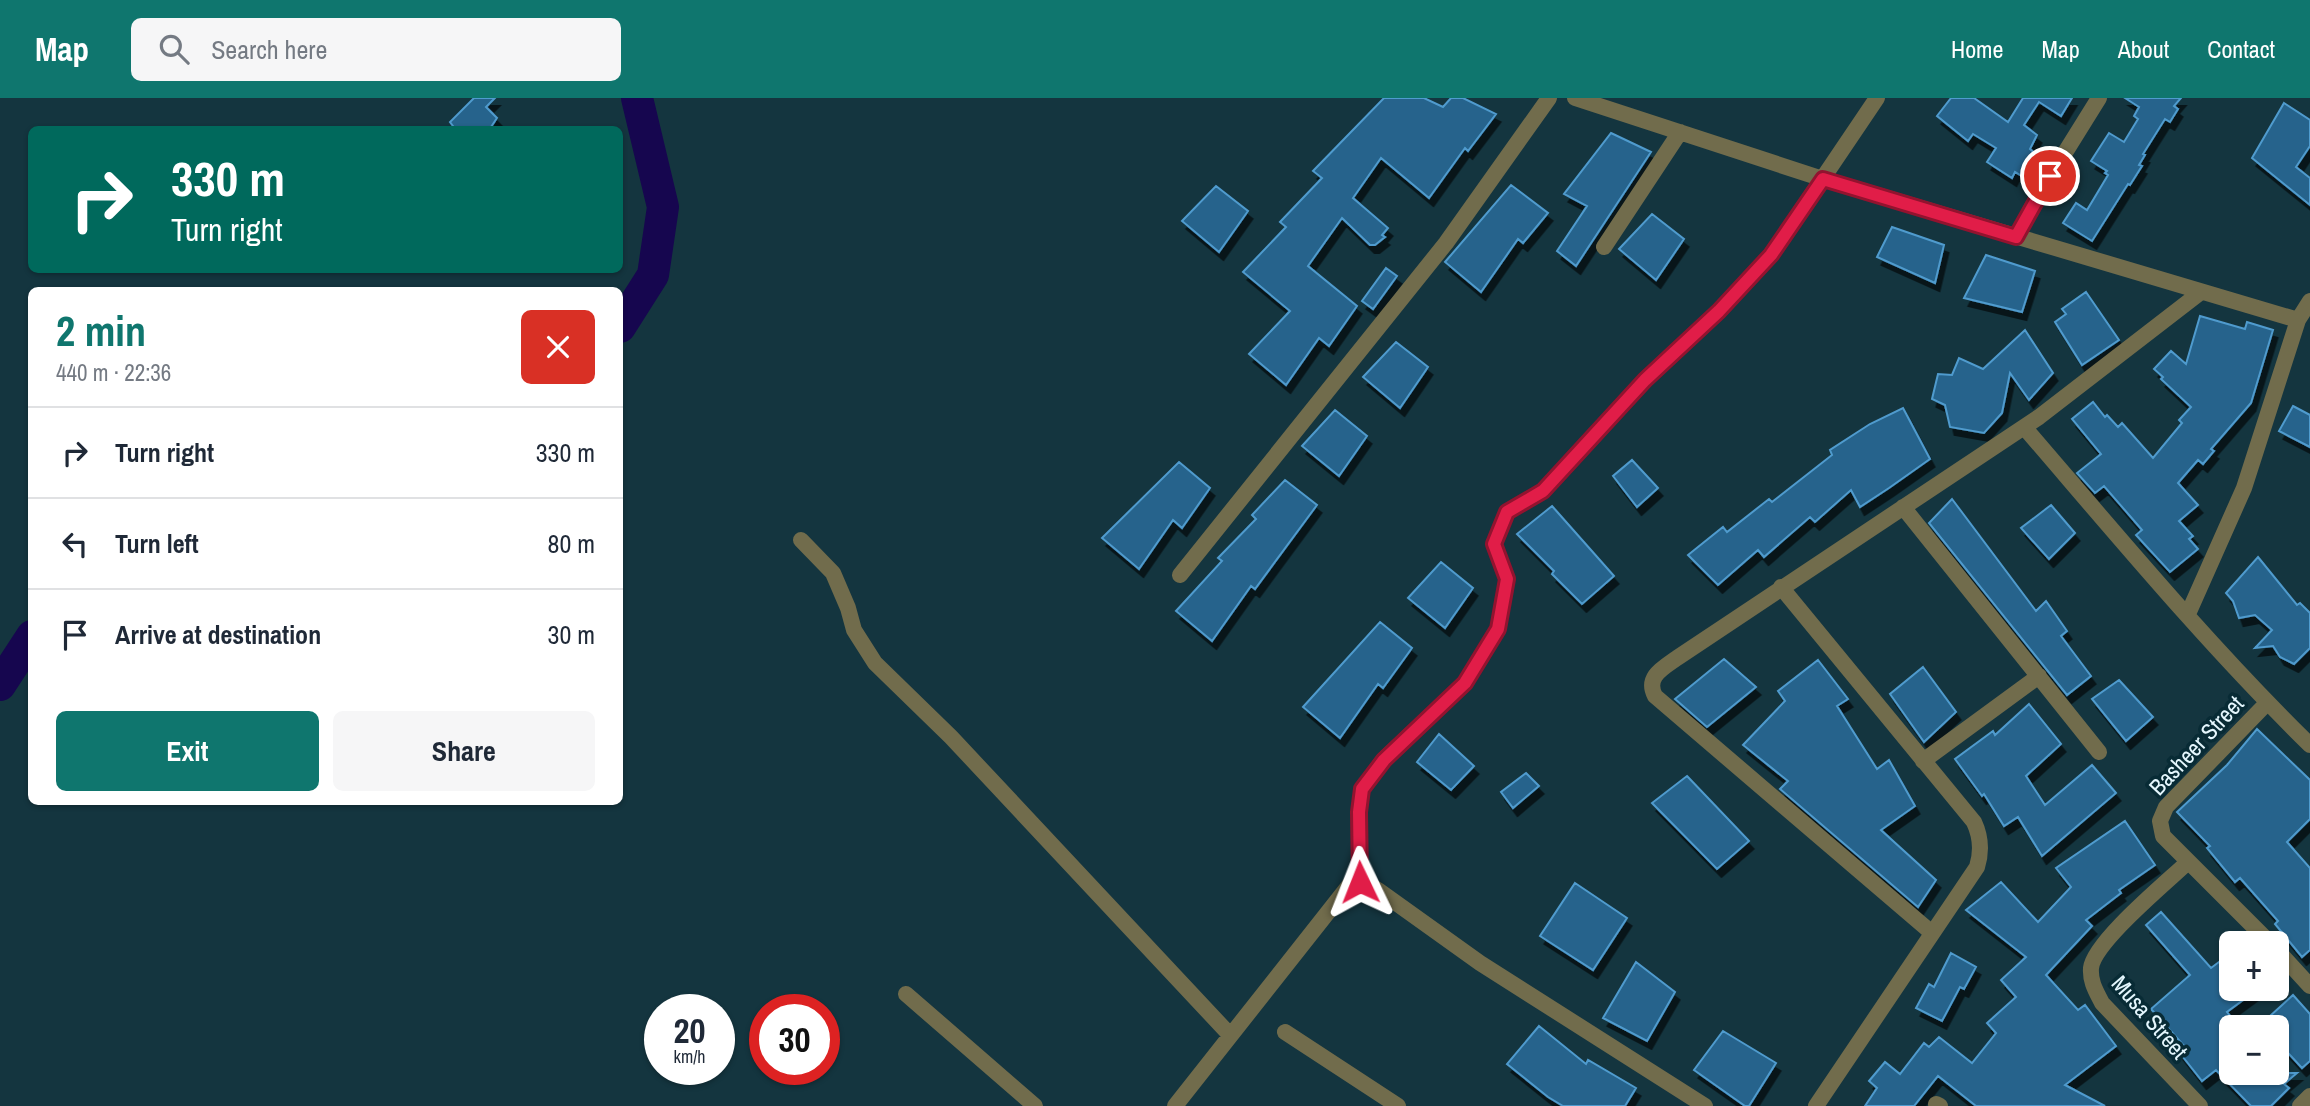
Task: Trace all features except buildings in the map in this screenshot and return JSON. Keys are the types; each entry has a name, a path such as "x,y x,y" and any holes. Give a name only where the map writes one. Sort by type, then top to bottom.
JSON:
{"street":[{"path":"1180,576 1446,243 1549,98"},
{"path":"1575,98 1823,179 2298,320"},
{"path":"1360,882 1359,812 1362,789 1384,760 1465,683 1498,629 1507,579 1494,544 1507,512 1543,491 1645,380 1719,311 1771,255 1877,98"},
{"path":"2016,237 2038,196 2099,98"},
{"path":"1604,247 1680,132"},
{"path":"1932,933 1652,692 1652,680 1655,674 1781,587 2024,427 2201,292"},
{"path":"2188,614 2244,488 2298,320 2310,301"},
{"path":"2024,427 2161,587 2267,703 2310,745"},
{"path":"1903,507 2099,752"},
{"path":"801,540 834,573 854,630 875,663 951,737 1230,1035"},
{"path":"1781,587 1974,822 1980,837 1980,853 1976,867 1816,1106"},
{"path":"1923,761 2039,676"},
{"name":"Basheer Street","path":"2258,931 2163,836 2160,821 2162,814 2267,703"},
{"name":"Musa Street","path":"2188,862 2095,954 2091,967 2092,984 2102,1003 2200,1106"},
{"path":"1175,1106 1351,883 1360,882 1378,890 1480,963 1705,1106"},
{"path":"2289,963 2310,986"},
{"path":"906,994 1035,1106"},
{"path":"1285,1032 1398,1106"},
{"path":"2300,1106 2310,1096"}],"waterway":[{"path":"623,322 653,275 663,207 637,98"},
{"path":"0,685 28,642"}],"route":[{"path":"1360,882 1359,812 1362,789 1384,760 1465,683 1498,629 1507,579 1494,544 1507,512 1543,491 1645,380 1719,311 1771,255 1823,179 2016,237 2050,176"}]}
